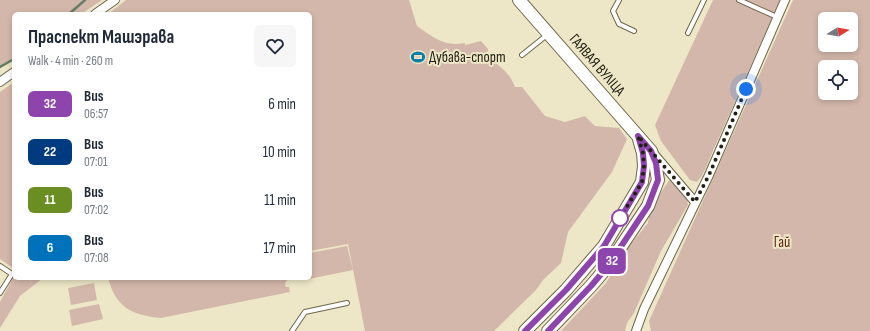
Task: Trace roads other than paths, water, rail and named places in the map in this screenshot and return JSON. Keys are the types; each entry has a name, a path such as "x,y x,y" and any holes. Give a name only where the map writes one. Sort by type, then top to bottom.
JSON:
{"main road":[{"name":"ГАЯВАЯ ВУЛІЦА","path":"519,0 651,151"},
{"path":"525,331 566,290 604,246 642,182 644,166 643,153 638,136"},
{"path":"548,331 608,266 648,206 658,180 656,163 651,151"}],"street":[{"path":"98,12 115,0"},
{"path":"636,331 644,309 709,175 784,0"},
{"path":"0,82 12,73"},
{"path":"651,151 695,202"}],"lane":[{"path":"619,0 613,10 619,24 634,31"},
{"path":"688,33 704,0"},
{"path":"739,0 777,17"},
{"path":"522,55 549,33"},
{"path":"0,266 12,274 0,293"},
{"path":"292,331 305,312 347,303"}],"waterway":[{"path":"71,12 85,0"},
{"path":"0,67 12,60"}],"place":[{"name":"Дубава-спорт","path":"418,57"}],"park label":[{"name":"Гай","path":"782,242"}]}
